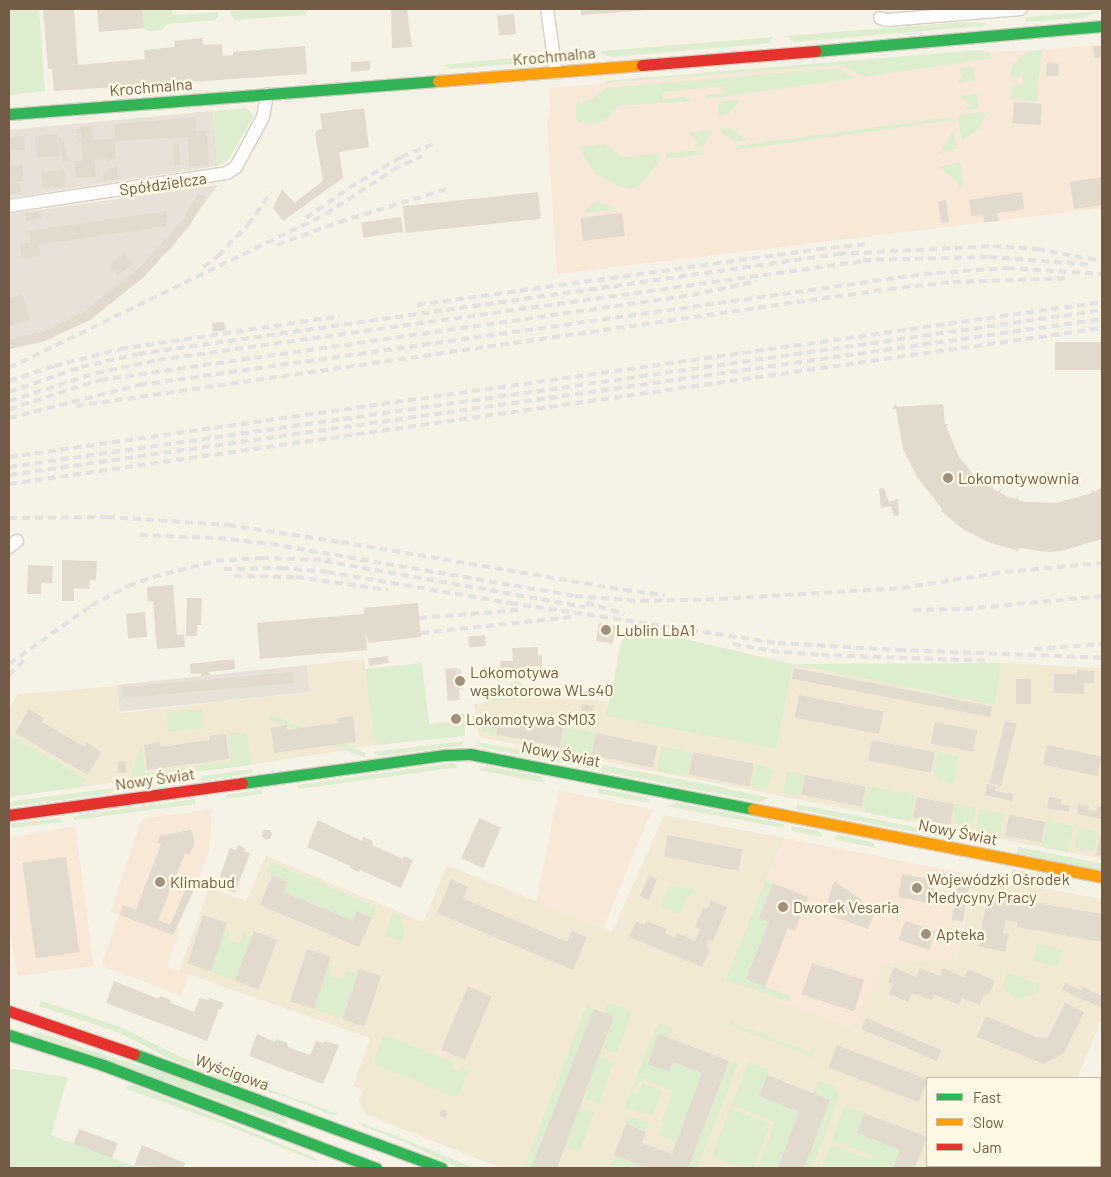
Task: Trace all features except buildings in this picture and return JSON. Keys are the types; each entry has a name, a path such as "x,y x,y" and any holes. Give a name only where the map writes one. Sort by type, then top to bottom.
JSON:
{"street":[{"path":"547,9 556,72"},
{"path":"880,18 887,20 1021,9"},
{"name":"Krochmalna","path":"9,114 556,72 1102,26"},
{"name":"Spółdzielcza","path":"9,206 227,174 236,167 263,117 267,94"},
{"name":"Nowy Świat","path":"9,815 445,755 470,754 1102,877"},
{"name":"Wyścigowa","path":"9,1011 107,1044 442,1168"},
{"path":"9,1035 95,1062 376,1168"}],"shaded area":[{"path":"1102,45 1102,208 557,274 547,123 550,107 549,88 981,52 1042,50"},
{"path":"213,111 217,166 9,198 9,130"},
{"path":"218,185 170,250 94,311 23,344 9,347 9,214"},
{"path":"364,659 375,745 270,762 82,787 86,778 9,734 9,708 18,694 117,686 120,713 310,692 307,665"},
{"path":"1001,663 1102,668 1102,859 479,737 474,704 544,696 609,702 607,716 776,749 793,664 995,705"},
{"path":"307,665 310,692 120,712 117,685"},
{"path":"559,790 652,810 603,928 536,903"},
{"path":"212,809 209,849 197,883 177,927 181,929 167,966 190,974 181,996 101,965 119,915 111,911 142,819"},
{"path":"664,815 784,838 725,979 851,1028 884,963 958,958 974,875 1102,899 1102,1018 1077,1077 926,1077 926,1167 1022,1168 501,1168 365,1114 359,1101 363,1090 353,1086 370,1038 179,971 209,887 246,901 266,856 423,922 447,865 612,932"},
{"path":"75,826 94,966 18,976 9,928 9,838"},
{"path":"784,838 974,875 958,958 884,963 851,1028 725,980"},
{"path":"1102,1067 1102,1135 1101,1077 1098,1077"}],"green space":[{"path":"9,9 39,9 45,91 9,95"},
{"path":"142,9 172,9 173,15 218,12 218,16 215,20 167,24 161,30 147,31 144,28"},
{"path":"255,9 308,10 305,15 235,20 229,11"},
{"path":"1102,11 1082,18 1025,22 1025,19 1028,17"},
{"path":"964,22 986,23 983,26 795,42 786,36"},
{"path":"773,37 769,43 763,44 611,57 601,53 603,51"},
{"path":"979,50 988,53 992,58 863,77 840,65 604,83 605,81"},
{"path":"1042,50 1036,102 1011,99 1012,86 1023,84 1023,77 1011,78 1011,66 1025,52"},
{"path":"523,57 513,64 450,69 444,65"},
{"path":"973,67 975,81 958,83 964,72 960,68"},
{"path":"838,68 855,78 704,99 709,95 724,93 723,86 662,92 663,99 684,97 691,101 618,106 603,122 588,124 579,122 576,118 576,103 579,101 580,104 584,104 584,100 589,100 607,88"},
{"path":"977,93 979,108 965,110 969,104 959,96"},
{"path":"741,99 727,115 718,116 718,102"},
{"path":"246,108 254,116 228,160 217,166 213,111"},
{"path":"983,112 986,114 980,127 962,141 958,115"},
{"path":"952,117 953,120 736,150 736,146"},
{"path":"730,128 747,140 735,142 721,132 720,129"},
{"path":"712,130 703,146 694,146 698,141 688,133"},
{"path":"954,131 957,148 938,154"},
{"path":"604,144 622,157 660,154 660,161 639,186 632,189 619,187 596,174 583,156 581,147"},
{"path":"703,150 704,154 666,159 666,153"},
{"path":"960,162 963,185 958,190 957,182 940,167"},
{"path":"596,202 616,209 584,213 588,207"},
{"path":"625,625 793,664 776,749 606,716"},
{"path":"422,663 429,724 462,721 461,713 464,713 465,736 375,745 365,669"},
{"path":"1001,663 995,705 793,664"},
{"path":"516,680 542,696 485,703 485,701"},
{"path":"202,709 204,728 168,732 166,713"},
{"path":"271,714 366,753 364,758 269,719"},
{"path":"498,715 495,735 480,732 483,727"},
{"path":"565,727 595,733 591,755 588,757 563,752 563,749 561,749"},
{"path":"242,732 247,734 252,765 132,780 131,774 142,746 145,773 231,761 228,734"},
{"path":"9,734 86,778 82,787 9,797"},
{"path":"465,741 460,746 378,756 373,752"},
{"path":"476,742 593,763 594,769 485,748"},
{"path":"661,746 692,752 687,774 685,773 684,776 657,771"},
{"path":"937,752 959,756 954,784 940,781 933,773"},
{"path":"453,763 459,767 299,789 297,785"},
{"path":"755,764 773,769 767,790 749,785"},
{"path":"603,765 722,787 769,798 760,802 601,771"},
{"path":"486,766 540,776 545,783 479,770"},
{"path":"253,769 252,773 200,781 202,776"},
{"path":"787,771 804,774 800,796 783,793"},
{"path":"868,786 916,795 911,818 909,817 908,821 865,812 866,809 863,808"},
{"path":"114,788 112,793 9,807 9,802 20,800"},
{"path":"598,788 649,798 648,803 597,793"},
{"path":"262,790 262,794 224,799 229,794"},
{"path":"196,799 195,804 74,820 74,817 79,815"},
{"path":"677,803 784,824 784,828 666,806"},
{"path":"797,804 943,832 942,837 796,809"},
{"path":"955,804 976,808 972,826 952,822"},
{"path":"980,809 1005,814 1000,838 975,834"},
{"path":"60,818 64,822 11,828 11,824"},
{"path":"1047,821 1073,826 1068,852 1044,848 1042,844"},
{"path":"791,826 819,831 823,837 792,831"},
{"path":"1079,828 1098,832 1093,852 1075,848"},
{"path":"838,835 873,842 876,848 833,839"},
{"path":"1018,847 1102,863 1101,870 1017,854"},
{"path":"270,862 376,907 372,918 357,911 353,921 284,892 288,882 266,872"},
{"path":"1012,869 1043,875 1043,879 1011,874"},
{"path":"766,880 773,883 759,917 769,922 746,979 790,996 788,1002 725,980"},
{"path":"669,887 693,888 696,894 687,897 680,914 660,906"},
{"path":"393,913 400,916 405,933 402,942 385,935"},
{"path":"225,928 230,930 227,940 239,944 243,934 252,937 236,981 210,972"},
{"path":"1037,943 1063,950 1058,967 1032,960"},
{"path":"328,964 333,965 330,976 342,980 345,970 357,974 342,1019 313,1009"},
{"path":"1006,972 1040,985 1037,994 1014,999 1003,988"},
{"path":"41,1001 120,1027 183,1058 338,1114 333,1115 280,1095 227,1081 168,1058 120,1033 39,1006"},
{"path":"608,1002 632,1012 616,1054 602,1048 604,1013"},
{"path":"586,1006 594,1009 533,1168 524,1168"},
{"path":"730,1022 815,1055 814,1057 729,1025"},
{"path":"660,1023 673,1028 669,1038 673,1062 702,1073 676,1142 660,1135 665,1122 662,1121 673,1091 640,1078 635,1089 632,1088 657,1025"},
{"path":"35,1031 119,1060 171,1073 287,1119 287,1123 34,1035"},
{"path":"384,1035 454,1063 452,1068 460,1071 462,1067 469,1070 461,1091 453,1097 377,1065 374,1058"},
{"path":"598,1057 613,1062 600,1104 584,1099"},
{"path":"729,1061 737,1064 698,1168 688,1168"},
{"path":"749,1062 769,1070 759,1096 799,1112 778,1168 758,1168 775,1122 731,1105"},
{"path":"12,1069 68,1077 51,1135 134,1166 133,1168 9,1168 9,1071"},
{"path":"819,1080 835,1087 839,1097 812,1168 804,1168 830,1100 813,1094"},
{"path":"642,1083 662,1091 653,1115 624,1108 630,1092 638,1094"},
{"path":"127,1085 137,1086 240,1127 315,1158 318,1162 216,1121 127,1089"},
{"path":"844,1106 864,1113 857,1133 900,1150 893,1168 821,1168 830,1145 872,1160 873,1156 832,1140"},
{"path":"580,1107 594,1112 579,1153 565,1147"},
{"path":"730,1108 770,1124 753,1168 744,1168 712,1156"},
{"path":"629,1116 649,1123 646,1131 626,1125"},
{"path":"356,1121 474,1168 459,1168 404,1142 362,1126"},
{"path":"614,1155 648,1168 619,1168 610,1165"}],"railway":[{"path":"306,218 349,188 401,157 433,144"},
{"path":"9,368 326,214 393,170 422,156"},
{"path":"277,245 339,222 447,189"},
{"path":"203,267 218,256 248,225 271,192"},
{"path":"417,305 818,249 868,244"},
{"path":"9,392 81,367 138,354 838,254 993,246 1037,249 1102,261"},
{"path":"863,260 989,257 1093,265"},
{"path":"9,401 96,373 158,360 871,260"},
{"path":"9,418 139,385 924,274 1007,268 1102,274"},
{"path":"76,406 889,289 953,282 1070,278"},
{"path":"9,409 100,380 692,295 757,281"},
{"path":"9,457 1102,302"},
{"path":"9,467 1102,310"},
{"path":"9,381 54,366 120,349 340,316"},
{"path":"9,475 1102,319"},
{"path":"9,484 1102,328"},
{"path":"9,518 107,517 228,525 341,542 624,590 665,595"},
{"path":"140,535 218,538 271,544 575,596 641,601 720,599 902,588 1005,572 1102,563"},
{"path":"9,664 91,606 128,586 153,577 216,561 261,558 331,560"},
{"path":"324,561 585,607"},
{"path":"224,569 281,568 327,572 510,603 778,643 1102,658"},
{"path":"234,576 296,577 388,590"},
{"path":"913,610 965,609 1102,596"},
{"path":"586,603 624,614"},
{"path":"419,618 519,610"},
{"path":"421,633 571,617"},
{"path":"733,644 771,651 821,655 989,661"},
{"path":"1034,649 1102,644"},
{"path":"9,675 24,660"},
{"path":"459,669 461,695"}],"traffic: fast":[{"path":"815,51 1102,26"},
{"path":"9,114 438,81"},
{"path":"242,783 445,755 470,754 753,809"},
{"path":"9,1035 103,1065 376,1168"},
{"path":"134,1054 442,1168"}],"traffic: slow":[{"path":"438,81 642,65"},
{"path":"753,809 1102,877"}],"traffic: jam":[{"path":"642,65 815,51"},
{"path":"9,815 242,783"},
{"path":"9,1011 134,1054"}],"place":[{"name":"Lokomotywownia","path":"948,478"},
{"name":"Lublin LbA1","path":"606,630"},
{"name":"Lokomotywa wąskotorowa WLs40","path":"460,681"},
{"name":"Lokomotywa SM03","path":"456,719"},
{"name":"Klimabud","path":"160,882"},
{"name":"Wojewódzki Ośrodek Medycyny Pracy","path":"917,888"},
{"name":"Dworek Vesaria","path":"783,907"},
{"name":"Apteka","path":"926,934"}]}
